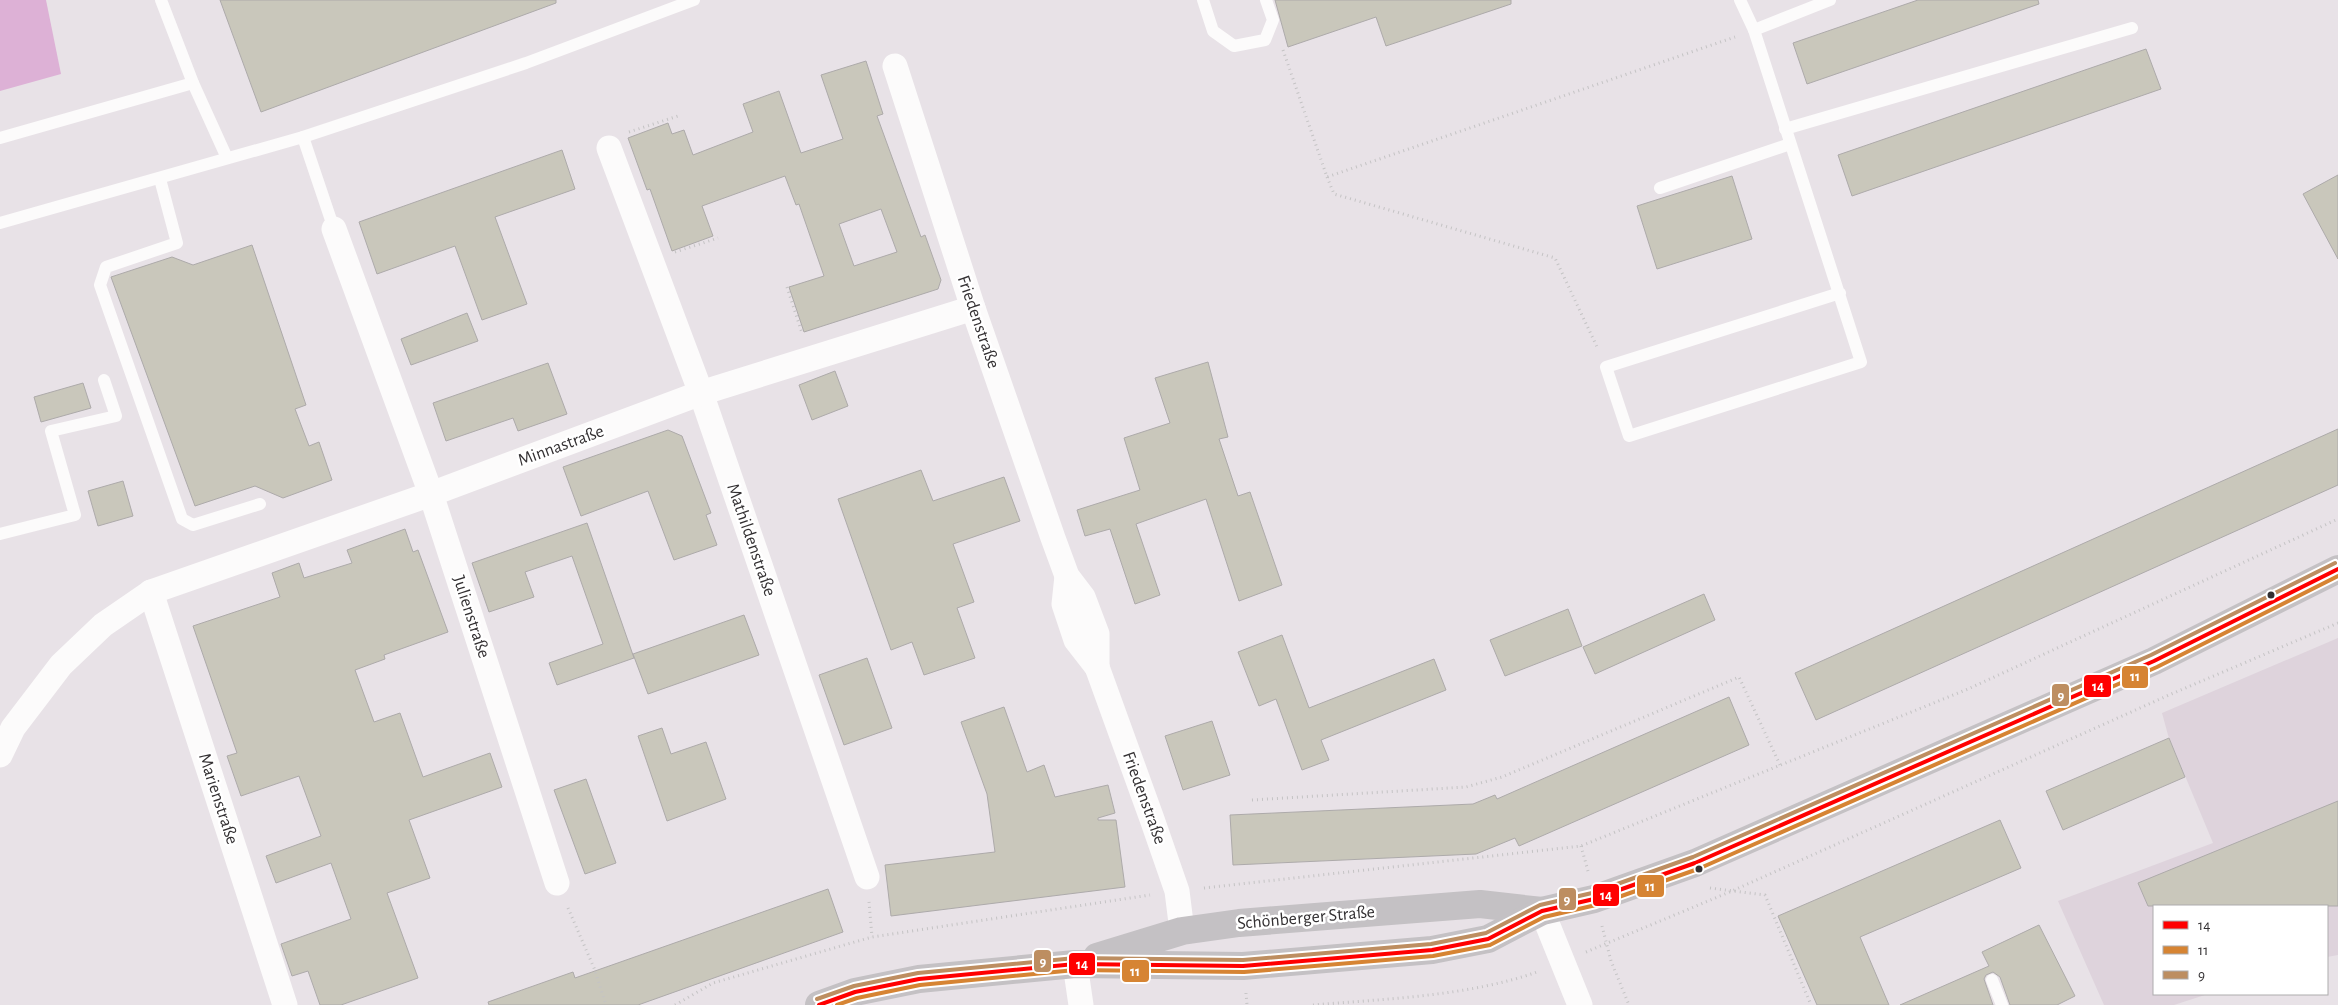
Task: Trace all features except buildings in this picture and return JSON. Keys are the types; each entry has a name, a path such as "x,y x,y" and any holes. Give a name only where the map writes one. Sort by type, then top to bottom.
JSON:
{"main road":[{"name":"Schönberger Straße","path":"819,1005 855,992 919,979 1074,964 1243,966 1432,950 1488,939 1542,911 1594,898 1695,863 2154,661 2338,569"},
{"name":"Schönberger Straße","path":"1074,964 1182,931 1268,921 1480,904 1542,911"}],"street":[{"name":"Friedenstraße","path":"895,66 973,308 1067,576 1083,597 1097,634 1097,667 1178,891 1182,931"},
{"name":"Mathildenstraße","path":"609,148 701,394 867,877"},
{"name":"Julienstraße","path":"334,229 431,494 557,883"},
{"name":"Minnastraße","path":"0,755 14,728 61,665 103,625 151,592 431,494 701,394 973,308"},
{"name":"Marienstraße","path":"151,592 285,1005"},
{"path":"1542,911 1580,1005"},
{"path":"1074,964 1081,1005"}],"lane":[{"path":"161,0 193,83 227,158"},
{"path":"0,223 303,137 526,64 694,0"},
{"path":"1203,0 1213,31 1234,46 1265,40 1274,20 1266,0"},
{"path":"1740,0 1754,30 1840,293 1861,362 1629,436 1606,367 1840,293"},
{"path":"1754,30 1810,3 1830,0"},
{"path":"1785,129 2132,28"},
{"path":"0,138 193,83"},
{"path":"303,137 334,229"},
{"path":"1660,188 1790,144"},
{"path":"160,179 177,243 106,267 100,285 182,519 193,525 260,504"},
{"path":"0,534 75,515 51,431 116,416 104,380"},
{"path":"1992,980 2002,1005"}],"path":[{"path":"1327,177 1754,30"},
{"path":"1265,40 1283,49 1334,194 1556,258 1606,367"},
{"path":"609,148 626,133 681,114"},
{"path":"651,260 718,238"},
{"path":"786,287 811,359"},
{"path":"675,1005 713,983 872,936 1178,891 1581,846 1968,689 2338,520"},
{"path":"1313,1005 1410,996 1509,982 1563,963 1606,942 1732,891 2169,695 2338,623"},
{"path":"1252,800 1466,787 1502,777 1739,677 1780,765"},
{"path":"1695,863 1707,888 1764,895 1811,1005"},
{"path":"867,877 872,936"},
{"path":"557,883 594,968 606,1005"}],"shaded area":[{"path":"0,0 46,0 61,74 0,91"},
{"path":"2338,638 2338,955 2328,957 2328,905 2153,905 2153,995 2205,995 2174,1005 2104,1005 2058,901 2213,843 2168,735 2162,713"}],"transit line":[{"name":"9","path":"817,999 854,986 918,973 1075,958 1243,960 1431,944 1486,933 1540,905 1592,893 1693,857 2151,655 2335,563"},
{"name":"14","path":"819,1005 855,992 919,979 1075,964 1243,966 1432,950 1488,939 1542,911 1594,899 1695,863 2154,661 2338,569"},
{"name":"11","path":"837,1005 857,998 920,985 1075,970 1244,972 1433,956 1490,945 1544,917 1596,905 1698,869 2157,667 2338,576"}]}
